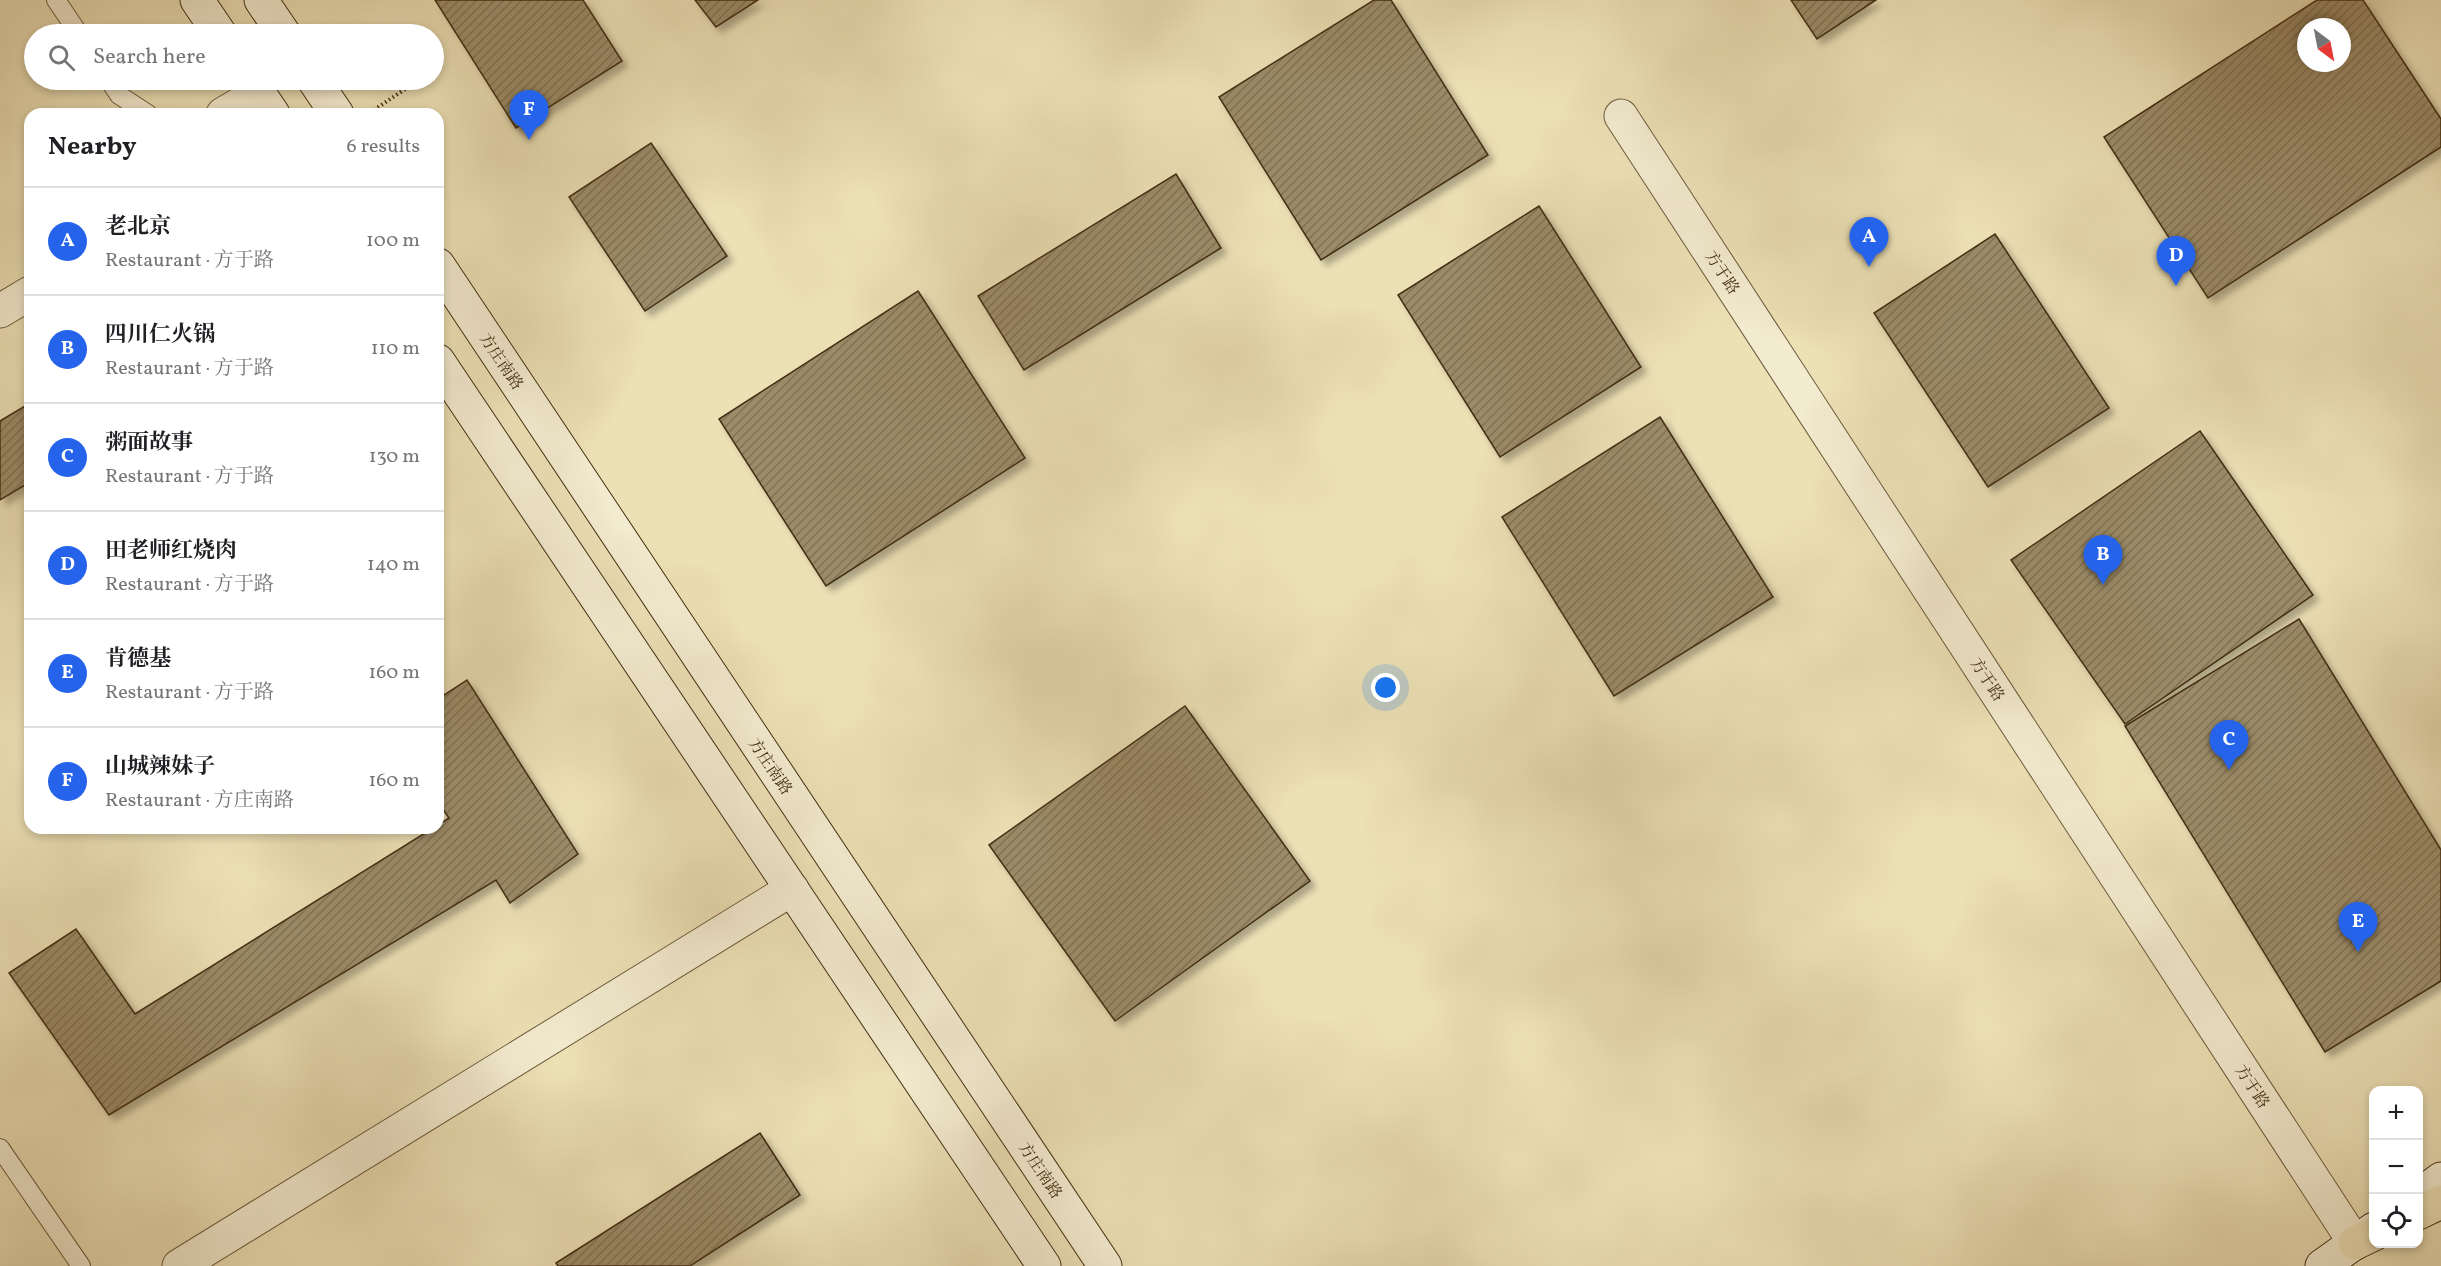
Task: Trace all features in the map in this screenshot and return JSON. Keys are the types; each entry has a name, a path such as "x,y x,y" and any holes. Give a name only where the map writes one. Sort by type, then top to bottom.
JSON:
{"highway":[{"path":"2423,1211 2441,1202"}],"main road":[{"path":"197,0 213,24"},
{"path":"261,0 277,24"},
{"path":"321,90 333,108"},
{"path":"235,108 261,95"},
{"name":"方于路","path":"1621,116 2367,1235"},
{"name":"方庄南路","path":"444,274 1105,1266"},
{"path":"0,311 24,297"},
{"path":"444,370 1044,1266"},
{"path":"179,1266 792,889"},
{"path":"2421,1194 2441,1179"},
{"path":"2322,1266 2367,1235"}],"lane":[{"path":"56,0 72,24"},
{"path":"116,90 119,95 139,108"},
{"path":"0,1148 81,1266"}],"path":[{"path":"377,108 405,90"}],"building":[{"path":"435,0 583,0 622,61 516,128"},
{"path":"695,0 758,0 716,27"},
{"path":"1374,0 1391,0 1488,155 1321,260 1219,97"},
{"path":"1791,0 1876,0 1817,39"},
{"path":"2317,0 2363,0 2441,119 2441,147 2208,298 2104,137"},
{"path":"651,143 727,256 645,311 569,197"},
{"path":"1176,174 1221,248 1024,370 978,296"},
{"path":"1539,206 1641,367 1500,457 1398,295"},
{"path":"1995,234 2109,408 1988,487 1874,313"},
{"path":"918,291 1025,458 826,586 719,419"},
{"path":"24,407 24,486 0,500 0,421"},
{"path":"1660,417 1773,597 1614,696 1502,517"},
{"path":"2200,431 2313,595 2125,724 2011,560"},
{"path":"2299,619 2441,850 2441,981 2325,1052 2125,726"},
{"path":"467,680 578,854 510,903 496,880 109,1115 9,973 76,929 135,1014 423,834 444,834 444,821 449,818 444,811 444,695"},
{"path":"1185,706 1310,881 1115,1021 989,845"},
{"path":"760,1133 800,1195 690,1266 558,1266 556,1263"}],"place":[{"name":"山城辣妹子","path":"529,140"},
{"name":"老北京","path":"1869,267"},
{"name":"田老师红烧肉","path":"2176,286"},
{"name":"四川仁火锅","path":"2103,585"},
{"name":"粥面故事","path":"2229,770"},
{"name":"肯德基","path":"2358,952"}]}
